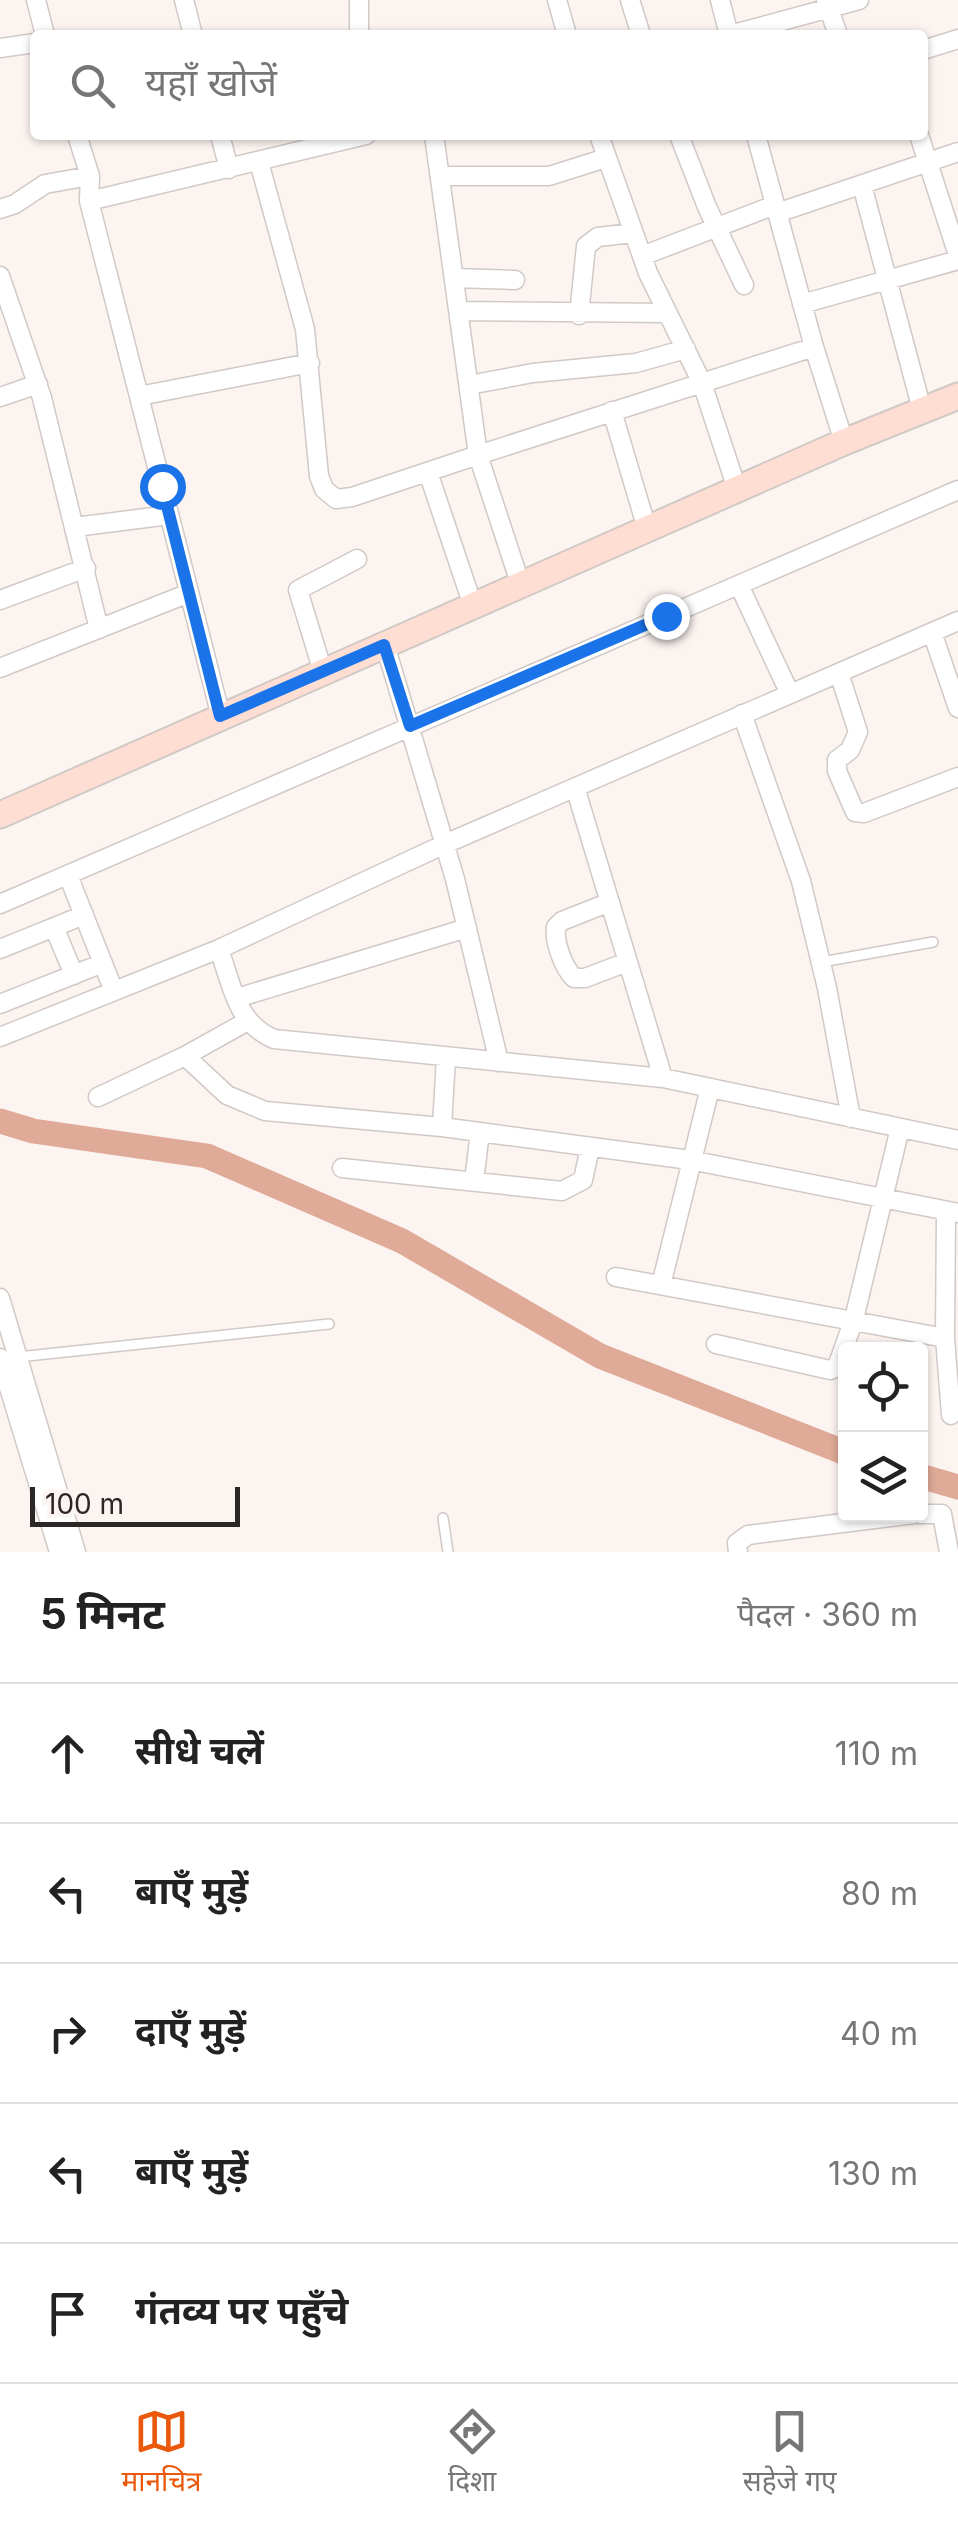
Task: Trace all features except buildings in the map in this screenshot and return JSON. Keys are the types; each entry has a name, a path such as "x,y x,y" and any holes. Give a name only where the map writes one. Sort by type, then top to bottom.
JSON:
{"main road":[{"path":"0,815 844,442 958,396"}],"street":[{"path":"36,0 44,30"},
{"path":"184,0 193,30"},
{"path":"359,0 360,30"},
{"path":"556,0 566,30"},
{"path":"630,0 639,30"},
{"path":"720,0 729,30"},
{"path":"746,30 827,4 859,0"},
{"path":"827,4 836,30"},
{"path":"928,48 958,39"},
{"path":"0,48 30,44"},
{"path":"79,140 90,176 89,201 220,716"},
{"path":"221,140 230,169"},
{"path":"89,201 346,140"},
{"path":"435,140 478,455 521,586"},
{"path":"601,140 642,256 702,383 737,489"},
{"path":"681,140 744,285"},
{"path":"757,140 844,442"},
{"path":"802,304 958,258 921,140"},
{"path":"642,256 717,228 958,152"},
{"path":"440,176 549,176 606,158"},
{"path":"259,162 305,329 319,476 336,499 814,347"},
{"path":"0,208 16,204 45,184 90,176"},
{"path":"862,185 922,410"},
{"path":"579,314 586,246 598,237 633,233"},
{"path":"0,276 38,384 99,629"},
{"path":"454,278 514,280"},
{"path":"458,311 668,314"},
{"path":"469,385 533,373 636,363 686,349"},
{"path":"139,396 310,363"},
{"path":"0,397 38,384"},
{"path":"612,412 647,530"},
{"path":"428,472 473,606"},
{"path":"0,904 958,490"},
{"path":"74,527 170,515"},
{"path":"324,672 298,590 358,559"},
{"path":"0,600 86,568"},
{"path":"739,584 790,694"},
{"path":"0,668 189,593"},
{"path":"0,1036 219,949 445,844 958,621"},
{"path":"932,632 958,708"},
{"path":"384,645 445,844 500,1062"},
{"path":"839,672 858,732 857,740 837,760 836,771 855,812 864,813 958,777"},
{"path":"742,714 801,881 851,1118"},
{"path":"575,787 663,1078"},
{"path":"68,874 113,989"},
{"path":"610,902 562,921 556,926 555,936 566,970 574,978 585,978 628,962"},
{"path":"0,949 84,915"},
{"path":"54,927 74,975"},
{"path":"236,998 467,928"},
{"path":"219,949 246,1022 274,1039 663,1078 958,1140"},
{"path":"0,1004 103,963"},
{"path":"98,1097 246,1022"},
{"path":"184,1056 227,1094 252,1107 690,1160 952,1212 944,1338 952,1416"},
{"path":"442,1127 446,1057"},
{"path":"661,1284 710,1088"},
{"path":"716,1344 830,1370 840,1363 900,1128"},
{"path":"474,1182 480,1132"},
{"path":"342,1168 570,1189 583,1180 590,1147"},
{"path":"616,1276 944,1338"},
{"path":"0,1298 9,1357 59,1552"},
{"path":"9,1357 76,1552"},
{"path":"928,1513 942,1514 950,1552"},
{"path":"738,1552 737,1543 748,1535 853,1522"}],"lane":[{"path":"820,962 932,942"},
{"path":"9,1357 328,1324"},
{"path":"443,1518 448,1552"}],"waterway":[{"path":"0,1121 33,1131 207,1156 402,1241 600,1356 838,1450"},
{"path":"928,1478 958,1487"}],"route":[{"path":"162,486 220,716 384,645 410,726 666,616"}]}
